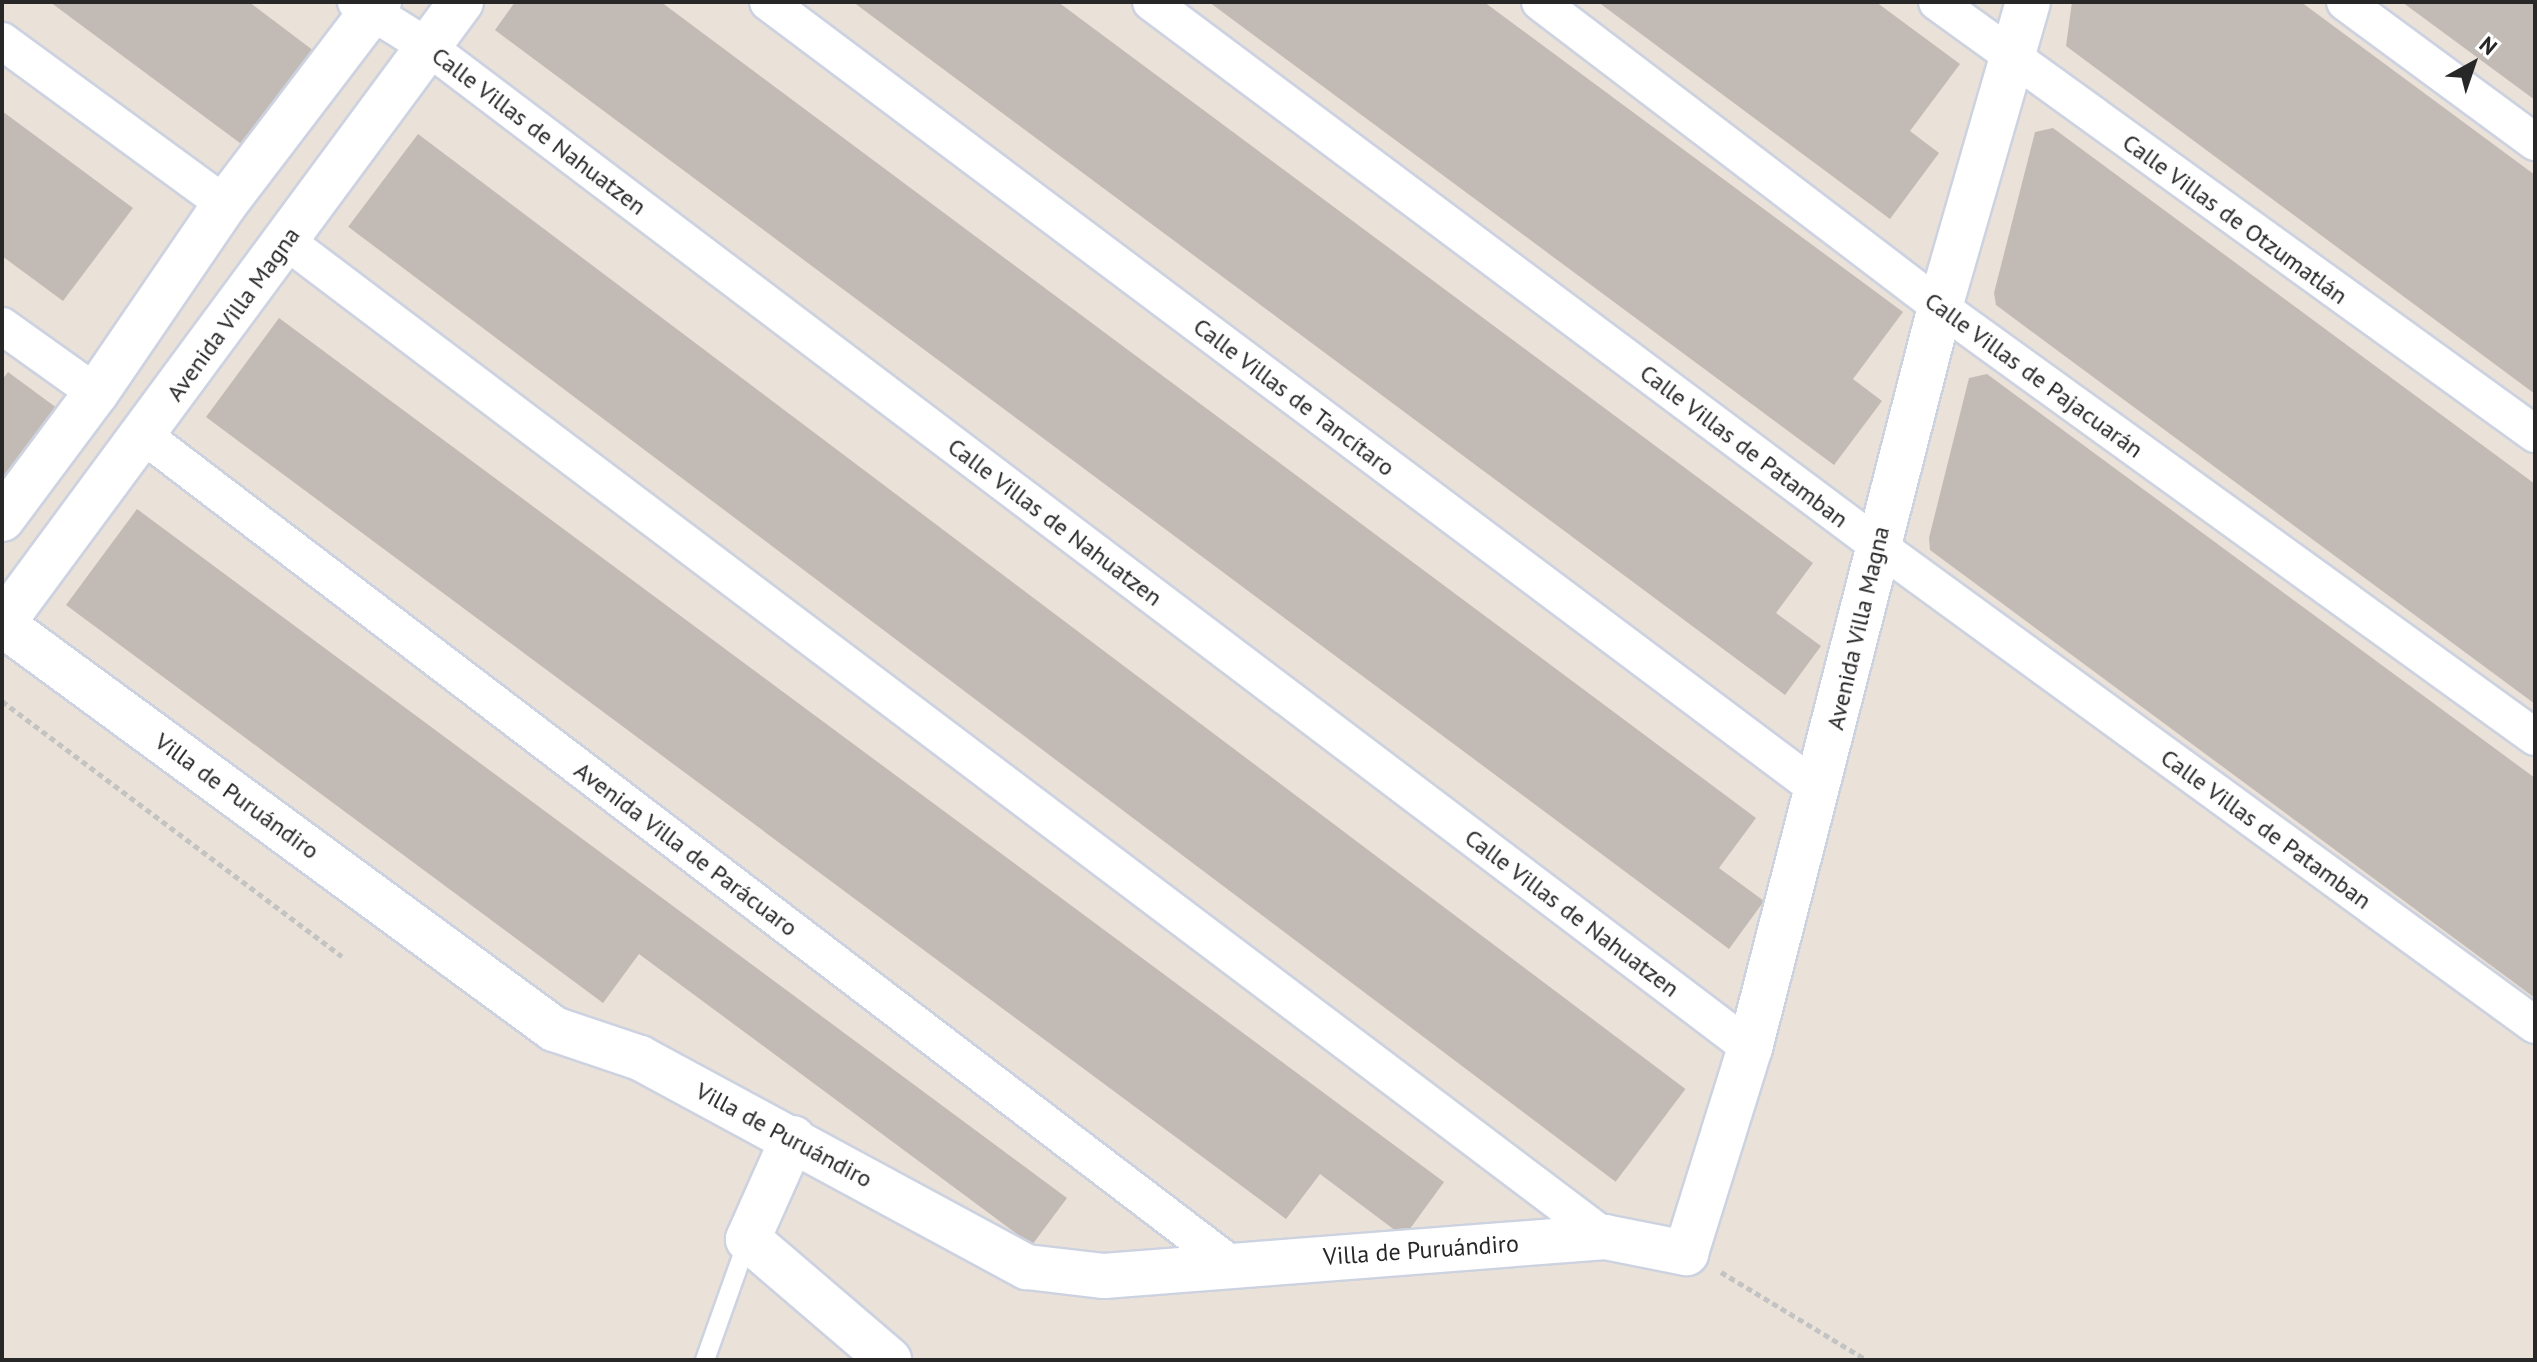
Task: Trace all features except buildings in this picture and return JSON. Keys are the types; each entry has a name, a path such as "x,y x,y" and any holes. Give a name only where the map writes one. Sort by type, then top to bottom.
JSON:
{"street":[{"name":"Avenida Villa Magna","path":"2,624 461,2"},
{"name":"Calle Villas de Tancítaro","path":"768,2 1820,791"},
{"name":"Calle Villas de Patamban","path":"1151,2 1877,545 2535,1025"},
{"name":"Calle Villas de Pajacuarán","path":"1540,2 1940,307 2535,737"},
{"name":"Calle Villas de Otzumatlán","path":"1937,2 2535,434"},
{"name":"Avenida Villa Magna","path":"1686,1253 1750,1048 1820,791 1877,545 1940,307 2028,2"},
{"path":"2345,2 2535,142"},
{"name":"Calle Villas de Nahuatzen","path":"369,6 428,47 1750,1048"},
{"path":"2,519 96,393 225,204 369,6"},
{"path":"2,41 225,204"},
{"path":"286,241 1605,1237"},
{"path":"2,326 96,393"},
{"name":"Avenida Villa de Parácuaro","path":"143,435 1229,1263"},
{"name":"Villa de Puruándiro","path":"2,624 554,1029 640,1058 1027,1267 1104,1276 1229,1263 1605,1237 1686,1253"},
{"path":"793,1138 748,1239 889,1360"}],"lane":[{"path":"705,1360 748,1239"}],"path":[{"path":"2,701 342,956"},
{"path":"1686,1253 1867,1360"}]}
